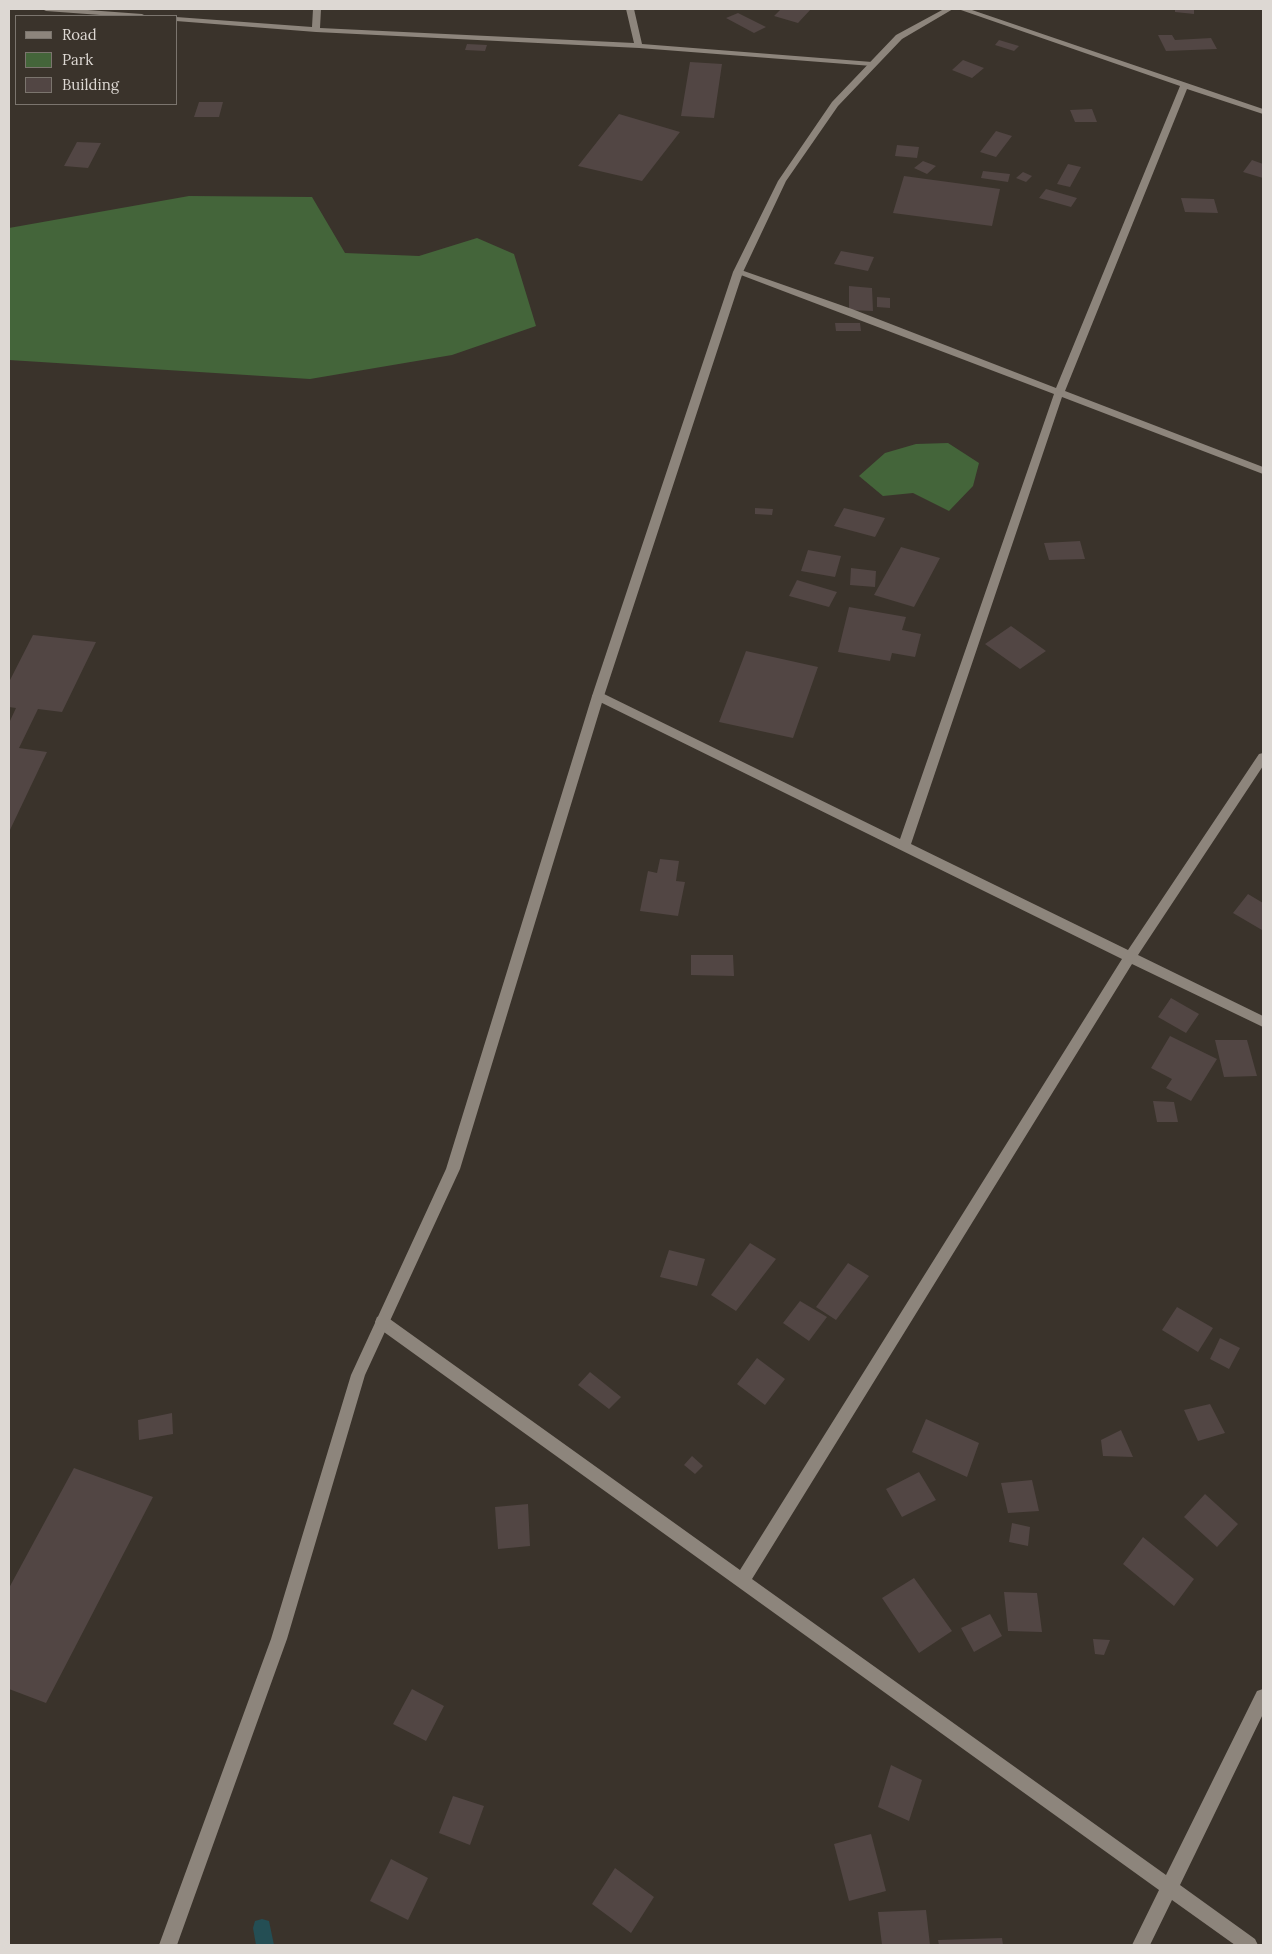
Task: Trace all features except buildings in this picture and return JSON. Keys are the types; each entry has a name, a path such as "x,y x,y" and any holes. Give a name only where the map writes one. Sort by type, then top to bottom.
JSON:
{"street":[{"path":"46,9 128,15"},
{"path":"316,30 317,9"},
{"path":"630,9 638,46"},
{"path":"168,1945 280,1639 358,1375 453,1169 598,696 738,272 782,181 835,104 900,37 950,9"},
{"path":"962,9 1263,112"},
{"path":"178,19 316,30 638,46 872,64"},
{"path":"904,846 1059,393 1185,85"},
{"path":"738,272 849,311 1263,471"},
{"path":"598,696 1263,1022"},
{"path":"742,1581 1130,956 1263,757"},
{"path":"382,1322 1168,1889 1249,1945"},
{"path":"1141,1945 1263,1697"}],"green space":[{"path":"189,196 312,197 345,253 419,256 477,238 514,254 536,326 452,355 310,379 9,360 9,228"},
{"path":"948,443 979,463 973,486 949,511 913,493 883,496 859,476 885,453 916,444"}],"waterway":[{"path":"262,1928 265,1945"}]}
